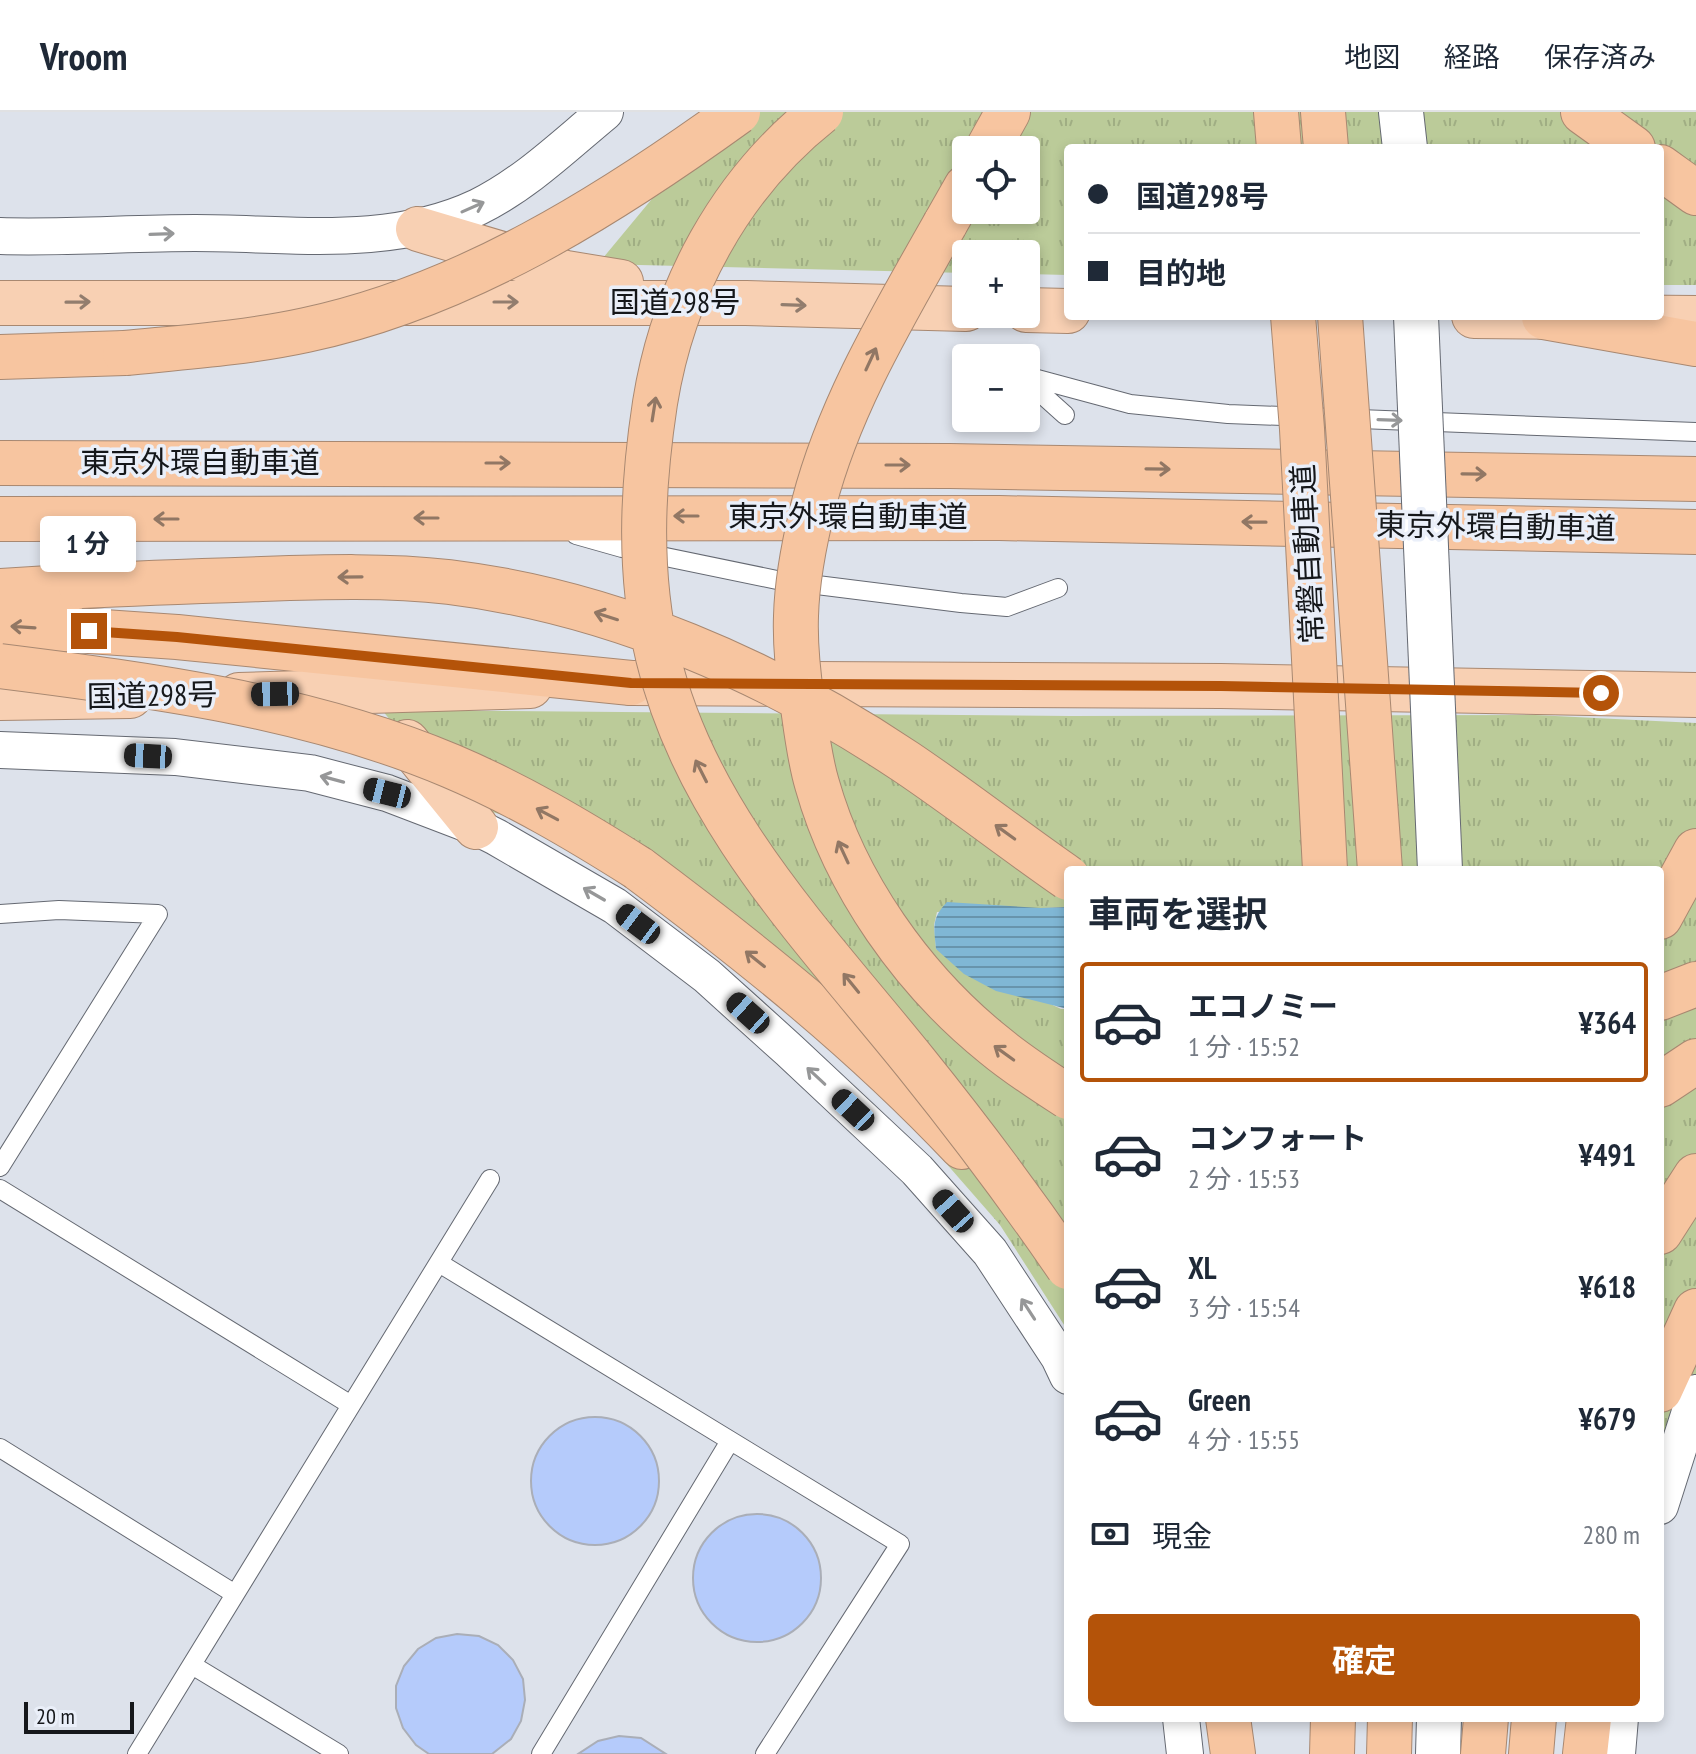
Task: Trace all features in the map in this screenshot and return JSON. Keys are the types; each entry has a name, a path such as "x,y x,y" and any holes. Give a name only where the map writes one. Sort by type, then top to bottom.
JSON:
{"highway":[{"path":"536,240 618,180 690,112"},
{"path":"0,357 125,353 247,342 367,314 426,294 481,270 616,196 738,112"},
{"path":"821,112 772,158 716,231 686,289 669,342 658,386 645,493 646,593 658,659 676,713 700,769 769,882 977,1139 1064,1262"},
{"path":"995,136 1008,112"},
{"path":"1276,112 1279,144"},
{"path":"1323,112 1326,144"},
{"path":"1583,112 1627,144"},
{"path":"1664,170 1696,193"},
{"path":"952,212 881,337 833,445 815,500 802,561 796,617 798,669 816,783 839,842 880,920 914,964 993,1045 1064,1094"},
{"path":"418,229 566,273 746,303"},
{"name":"国道298号","path":"0,303 746,303 952,309"},
{"path":"1040,310 1064,311"},
{"path":"1664,318 1696,318"},
{"name":"常磐自動車道","path":"1293,320 1325,866"},
{"name":"常磐自動車道","path":"1340,320 1380,866"},
{"path":"1561,320 1696,344"},
{"path":"0,350 125,353"},
{"name":"東京外環自動車道","path":"0,463 950,466 1696,479"},
{"name":"東京外環自動車道","path":"0,519 984,517 1696,532"},
{"path":"0,591 96,585 381,577 507,590 567,604 687,645 826,714 905,761 1064,875"},
{"path":"0,625 177,637 631,683"},
{"path":"0,666 206,697 287,714 374,738 450,766 580,831 638,868 708,921 868,1055 933,1116 1064,1263"},
{"name":"国道298号","path":"0,698 367,693 631,683 1205,686 1696,695"},
{"path":"367,693 476,827"},
{"path":"1664,910 1696,851"},
{"path":"1664,996 1696,984"},
{"path":"1664,1082 1696,1061"},
{"path":"1664,1226 1696,1176"},
{"path":"1664,1381 1696,1311"},
{"path":"1229,1722 1233,1754"},
{"path":"1332,1754 1333,1722"},
{"path":"1389,1754 1390,1722"},
{"path":"1483,1754 1486,1722"},
{"path":"1531,1754 1534,1722"},
{"path":"1585,1754 1589,1722"}],"main road":[{"path":"1401,112 1405,144"},
{"path":"1416,320 1440,866"},
{"path":"1438,1754 1439,1722"}],"street":[{"path":"0,236 68,238 193,233 357,236 418,229 479,206 534,171 605,112"},
{"path":"0,750 175,757 310,773 387,793 476,827 615,906 707,976 917,1170 990,1252 1064,1368"},
{"path":"1664,1493 1696,1393"},
{"path":"1181,1722 1185,1754"},
{"path":"1617,1754 1620,1722"}],"lane":[{"path":"1040,382 1130,404 1228,414 1696,432"},
{"path":"1040,391 1065,415"},
{"path":"515,518 622,548 777,580 1007,607 1058,588"},
{"path":"0,914 59,910 158,914 0,1167"},
{"path":"137,1754 490,1179"},
{"path":"0,1189 351,1405"},
{"path":"439,1263 900,1544 765,1754"},
{"path":"541,1754 730,1441"},
{"path":"0,1448 235,1594"},
{"path":"192,1665 339,1754"}],"green space":[{"path":"724,112 1696,112 1696,285 1664,285 1664,144 1064,144 1064,275 1040,274 1040,240 952,240 952,273 598,264"},
{"path":"382,710 1071,716 1535,715 1696,723 1696,1378 1664,1434 1664,866 1064,866 1064,907 937,912 934,925 936,949 1064,1009 1064,1325 1000,1225 910,1122 757,978 535,824 457,802"}],"water":[{"path":"947,902 1064,907 1064,1008 996,991 964,974 936,949 938,913"}],"building":[{"path":"595,1417 620,1422 640,1436 654,1456 659,1481 654,1506 640,1526 620,1540 595,1545 570,1540 550,1526 536,1506 531,1481 536,1456 550,1436 570,1422"},
{"path":"757,1514 782,1519 802,1533 816,1553 821,1578 816,1603 802,1623 782,1637 757,1642 732,1637 712,1623 698,1603 693,1578 698,1553 712,1533 732,1519"},
{"path":"457,1634 479,1636 498,1645 513,1660 523,1679 525,1700 521,1721 511,1739 492,1754 429,1754 416,1745 403,1728 396,1708 396,1686 404,1666 418,1649 436,1638"},
{"path":"619,1736 641,1738 666,1754 578,1754 598,1741"}],"route":[{"path":"89,631 177,637 631,683 1221,686 1601,693"}]}
